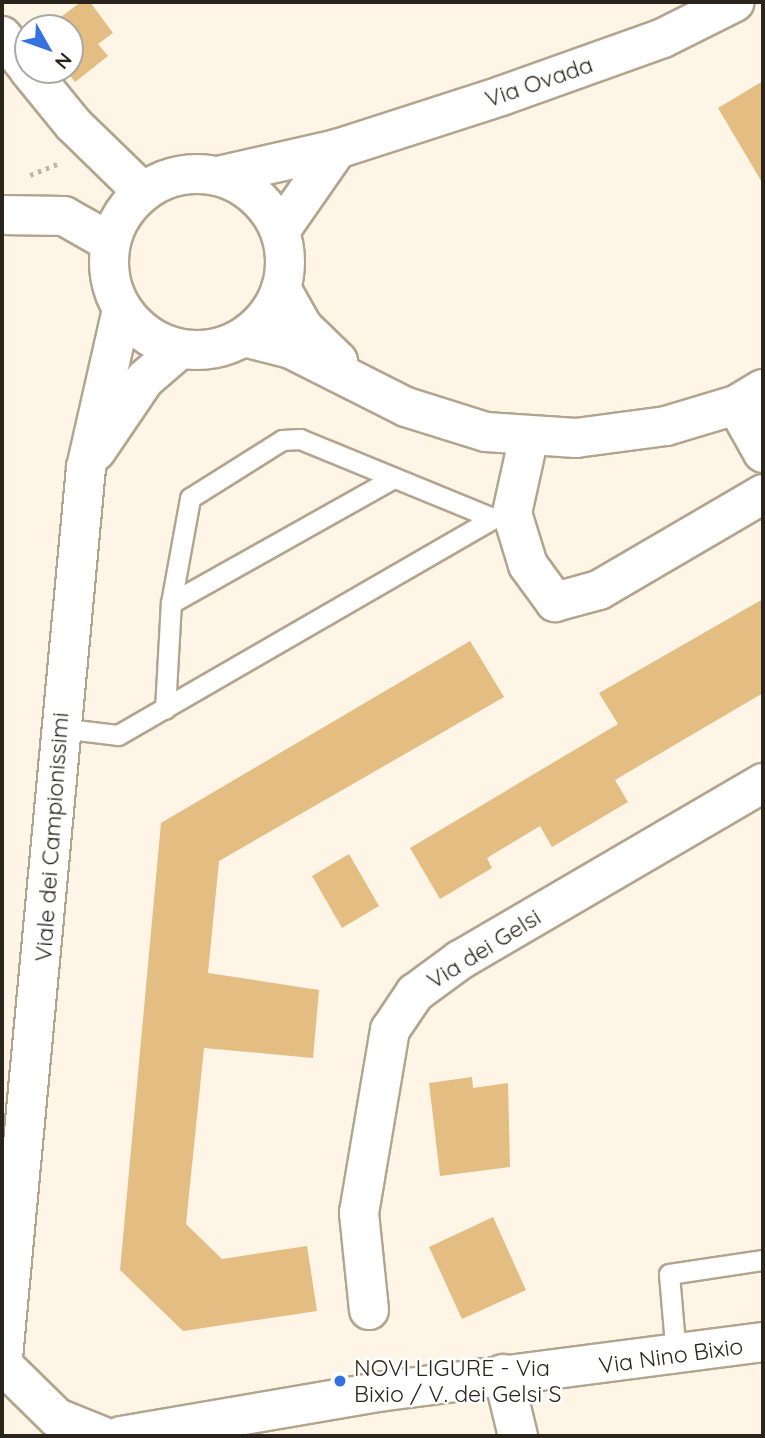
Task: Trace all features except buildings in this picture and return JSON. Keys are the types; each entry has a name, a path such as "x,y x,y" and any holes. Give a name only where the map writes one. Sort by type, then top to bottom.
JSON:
{"street":[{"name":"Via Ovada","path":"218,176 337,149 551,78 719,6"},
{"path":"2,36 14,51"},
{"path":"41,84 73,124 143,192"},
{"path":"280,231 337,149"},
{"path":"191,174 218,176 266,206 280,231 281,288 267,316 244,337 214,349 180,349 158,342 122,310 108,266 110,242 122,215 143,192 191,174"},
{"path":"2,215 64,216 110,242"},
{"path":"281,288 303,327 359,381"},
{"name":"Viale dei Campionissimi","path":"2,1367 86,468 122,310"},
{"path":"244,337 291,349 446,421 529,436 576,438 666,426 750,397 763,453"},
{"path":"86,468 145,379 180,349"},
{"path":"529,436 501,515 528,565 555,601 599,590 763,494"},
{"name":"Via dei Gelsi","path":"369,1310 359,1213 390,1030 415,993 460,960 763,783"},
{"name":"Via Nino Bixio","path":"121,1436 503,1374 676,1356 763,1342"},
{"path":"2,1367 57,1418 102,1436"},
{"path":"503,1374 518,1436"}],"lane":[{"path":"165,709 171,603 190,498 282,440 300,439 390,480 501,515"},
{"path":"171,603 390,480"},
{"path":"60,728 118,735 501,515"},
{"path":"676,1356 668,1274 763,1260"}],"path":[{"path":"24,176 45,174 69,156"}],"place":[{"name":"NOVI LIGURE - Via Bixio / V. dei Gelsi S","path":"340,1381"}]}
